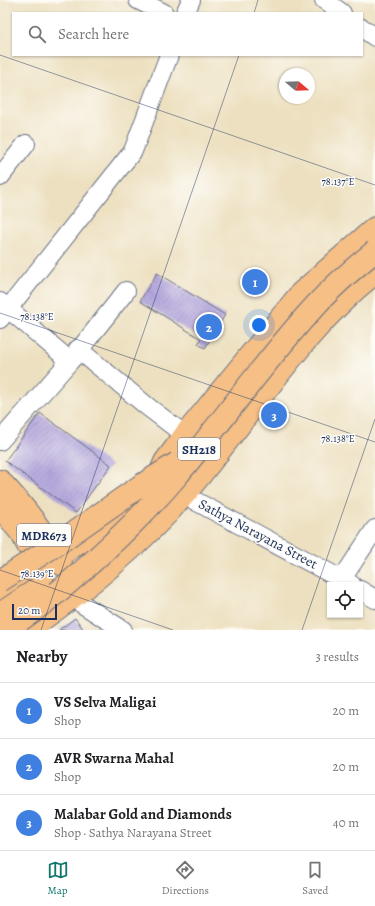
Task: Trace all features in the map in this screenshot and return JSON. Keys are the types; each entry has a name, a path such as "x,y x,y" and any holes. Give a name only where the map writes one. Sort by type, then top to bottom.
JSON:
{"main road":[{"path":"0,614 22,600 75,559 143,500 177,463 262,350 307,298 375,230"},
{"path":"0,596 49,564 147,491 158,481 165,462 185,435 301,293 375,230"},
{"name":"SH218","path":"5,630 40,606 64,587 129,528 176,477 293,330 316,305 375,251"},
{"path":"27,630 76,596 137,545 184,495 318,328 371,274"},
{"name":"SH218","path":"0,581 60,542 140,486 177,463"},
{"name":"MDR673","path":"0,481 27,512 49,542 49,564 76,596"},
{"path":"0,507 49,564 57,609"}],"street":[{"path":"138,0 162,12"},
{"path":"185,12 191,0"},
{"path":"324,0 341,12"},
{"path":"363,29 375,38"},
{"path":"169,56 132,152 3,310 74,355 185,435"},
{"path":"0,177 26,144"},
{"path":"0,441 74,355 126,291"},
{"name":"Sathya Narayana Street","path":"184,495 347,582"},
{"path":"347,582 375,529"},
{"path":"363,592 375,599"},
{"path":"76,596 82,604 123,630"}],"building":[{"path":"157,273 225,315 205,348 198,344 201,339 140,301"},
{"path":"40,413 111,465 76,513 5,461"},
{"path":"75,618 84,630 59,630"}],"place":[{"name":"VS Selva Maligai","path":"255,282"},
{"name":"AVR Swarna Mahal","path":"209,327"},
{"name":"Malabar Gold and Diamonds","path":"274,415"}]}
